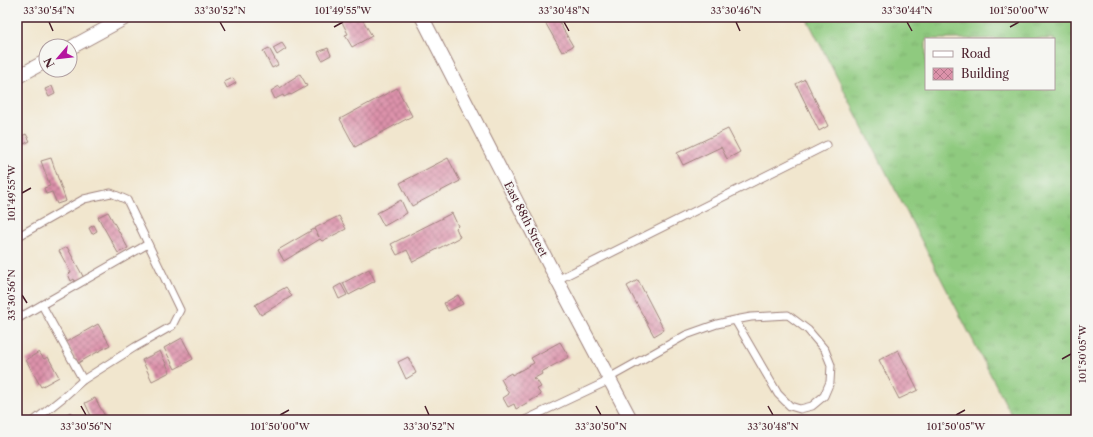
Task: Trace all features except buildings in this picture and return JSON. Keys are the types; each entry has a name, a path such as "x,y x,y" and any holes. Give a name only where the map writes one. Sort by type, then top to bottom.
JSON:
{"street":[{"path":"78,44 127,17"},
{"name":"East 88th Street","path":"422,17 557,280 631,420"},
{"path":"17,77 38,65"}],"lane":[{"path":"557,280 827,145"},
{"path":"17,237 84,199 111,193 127,200 180,310 172,326 82,380 36,420"},
{"path":"17,319 148,244"},
{"path":"42,305 82,380"},
{"path":"525,420 609,379 686,335 717,324 750,316 788,315 808,330 826,350 831,365 830,382 824,396 812,406 800,409 790,406 778,394 735,320"}],"green space":[{"path":"806,17 1076,17 1076,420 1014,420"}]}
